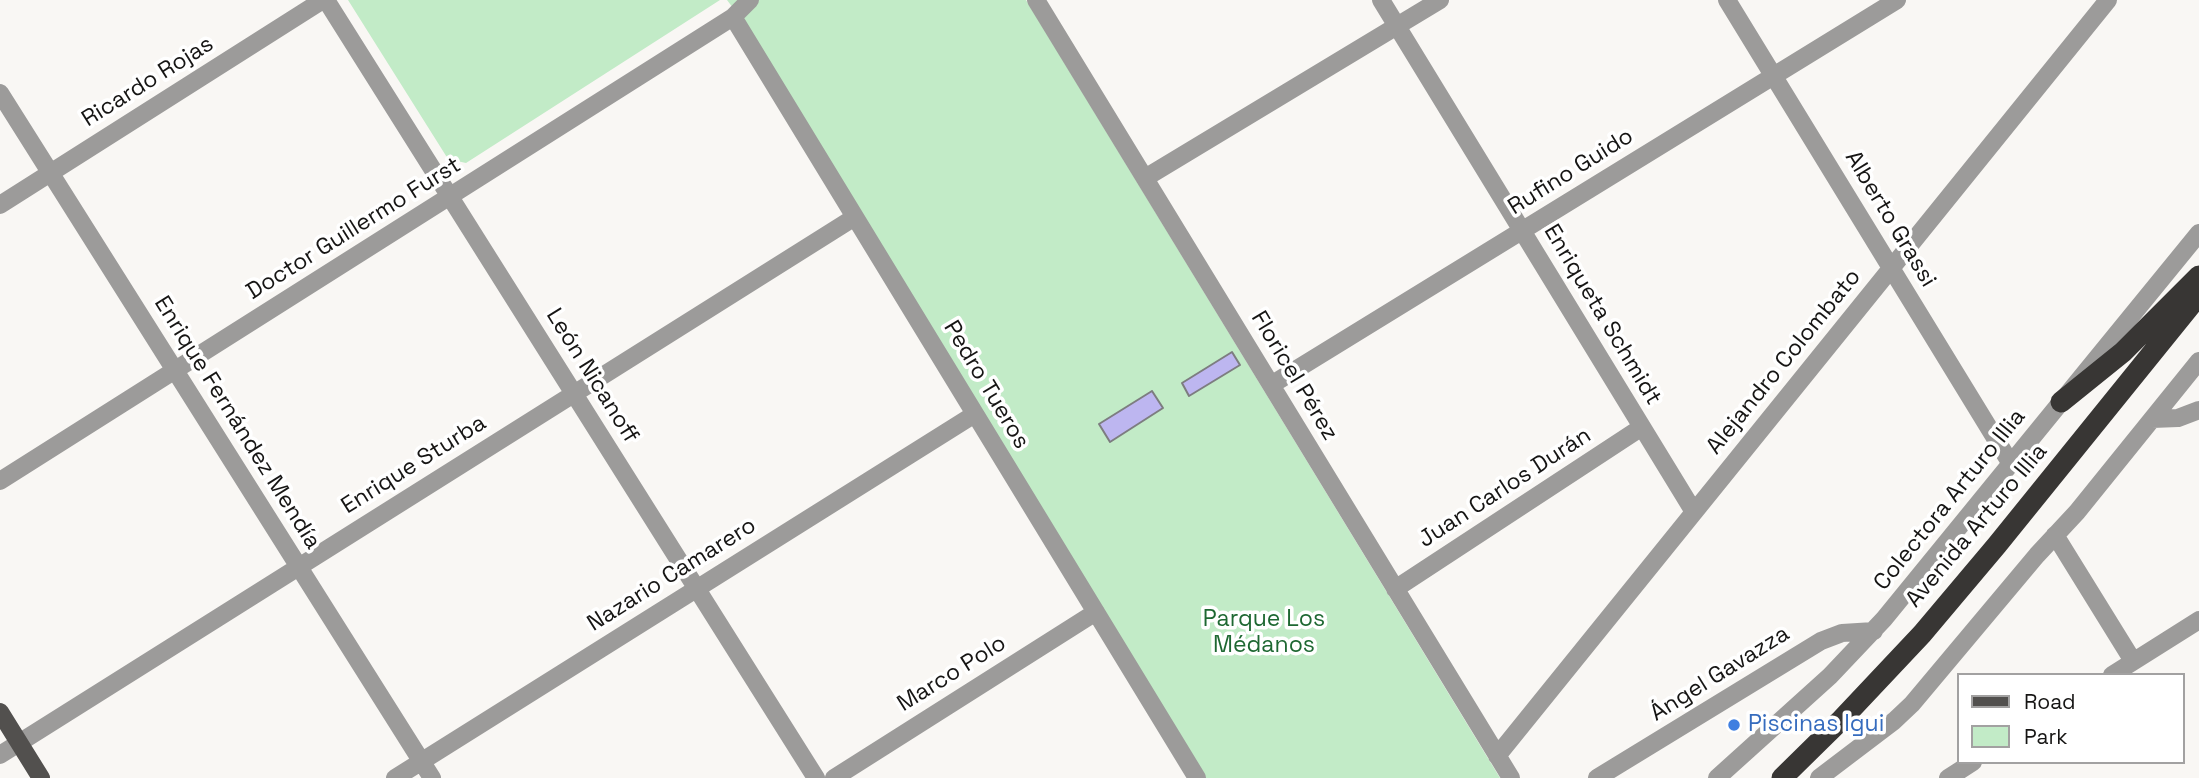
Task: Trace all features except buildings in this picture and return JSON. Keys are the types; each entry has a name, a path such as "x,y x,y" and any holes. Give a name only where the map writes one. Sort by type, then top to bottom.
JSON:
{"highway":[{"path":"2062,402 2123,352 2199,276"},
{"name":"Avenida Arturo Illia","path":"1782,778 1922,634 1979,568 2199,295"}],"main road":[{"path":"0,712 41,778"}],"street":[{"name":"Ricardo Rojas","path":"0,205 325,0"},
{"name":"León Nicanoff","path":"325,0 816,778"},
{"name":"Doctor Guillermo Furst","path":"0,481 733,17 750,0"},
{"name":"Floricel Pérez","path":"1036,0 1511,778"},
{"name":"Enriqueta Schmidt","path":"1381,0 1694,512"},
{"path":"1145,178 1440,0"},
{"name":"Alberto Grassi","path":"1727,0 2011,464"},
{"name":"Rufino Guido","path":"1271,385 1896,0"},
{"name":"Alejandro Colombato","path":"1497,755 2108,0"},
{"name":"Pedro Tueros","path":"733,17 1197,778"},
{"name":"Enrique Fernández Mendía","path":"0,93 432,778"},
{"name":"Enrique Sturba","path":"0,755 855,216"},
{"name":"Colectora Arturo Illia","path":"1717,778 1830,676 1874,631 2199,233"},
{"path":"1819,778 1907,710 2077,512 2199,361"},
{"path":"2152,418 2178,418 2199,410"},
{"name":"Nazario Camarero","path":"395,778 975,414"},
{"name":"Juan Carlos Durán","path":"1395,589 1642,427"},
{"path":"2055,535 2133,662"},
{"name":"Marco Polo","path":"834,778 1096,612"},
{"path":"2115,673 2199,620"},
{"name":"Ángel Gavazza","path":"1597,778 1821,641 1842,633 1874,631"},
{"path":"1948,778 1970,764"}],"green space":[{"path":"348,0 720,0 466,163 448,159"},
{"name":"Parque Los Médanos","path":"727,0 1026,0 1500,778 1204,778 748,28"}],"place":[{"name":"Piscinas Igui","path":"1734,725"}]}
